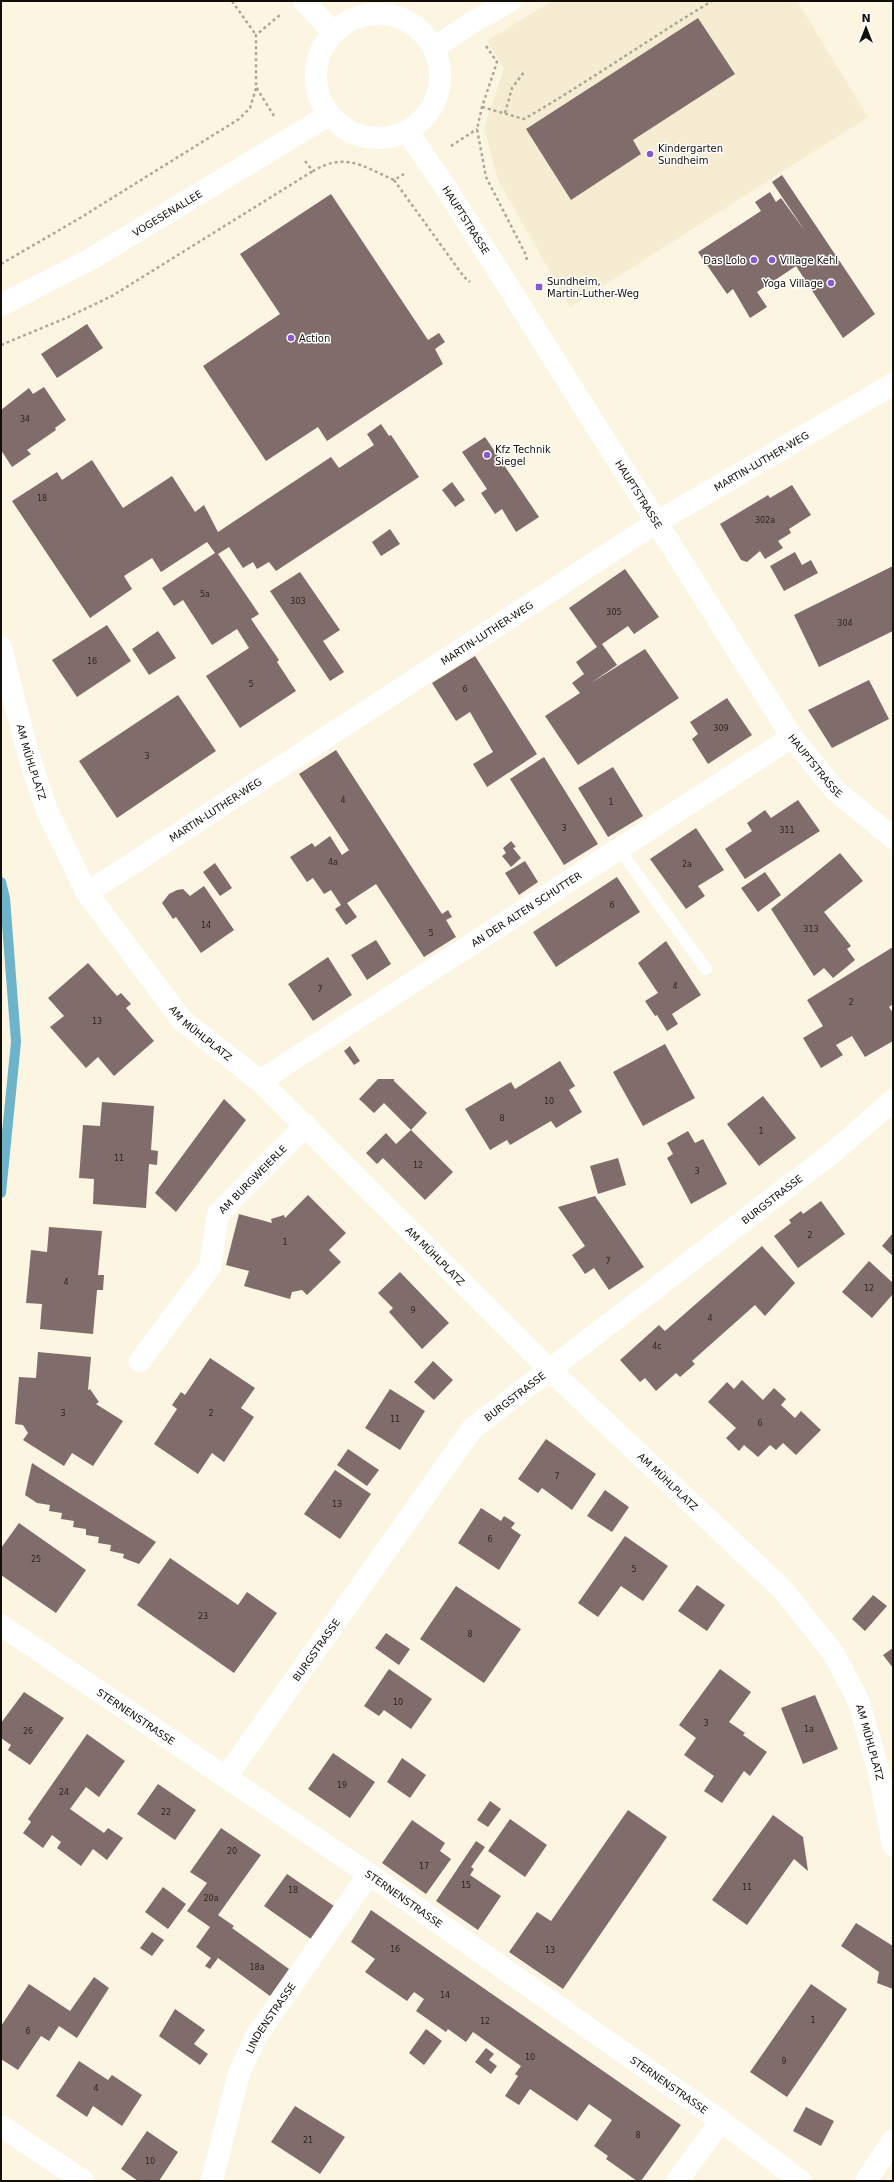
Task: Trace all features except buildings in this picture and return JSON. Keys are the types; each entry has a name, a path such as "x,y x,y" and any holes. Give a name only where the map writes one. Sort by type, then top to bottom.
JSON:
{"street":[{"path":"304,1 334,32"},
{"path":"434,48 471,23 510,1"},
{"path":"379,13 396,16 411,23 424,34 434,48 440,71 438,95 426,116 407,131 384,138 359,135 338,124 329,115 318,95 315,72 321,50 334,32 347,21 363,15 379,13"},
{"name":"VOGESENALLEE","path":"1,305 91,259 329,115"},
{"name":"HAUPTSTRASSE","path":"407,131 436,172 658,522 792,737 835,790 893,838"},
{"name":"MARTIN-LUTHER-WEG","path":"87,893 658,522 893,384"},
{"name":"AM MÜHLPLATZ","path":"1,648 27,750 47,811 87,893 182,1020 260,1081 550,1369 783,1590 834,1654 859,1702 879,1774 893,1845"},
{"name":"AN DER ALTEN SCHUTTER","path":"260,1081 792,737"},
{"name":"BURGSTRASSE","path":"226,1777 472,1429 836,1150 893,1100"},
{"name":"AM BURGWEIERLE","path":"140,1361 210,1267 218,1214 306,1125"},
{"name":"STERNENSTRASSE","path":"1,1625 369,1874 721,2121 801,2181"},
{"name":"LINDENSTRASSE","path":"212,2181 239,2073 258,2035 369,1874"},
{"path":"677,2181 721,2121"},
{"path":"1,2126 83,2181"},
{"path":"866,2181 893,2140"}],"lane":[{"path":"619,849 706,969"}],"path":[{"path":"232,1 256,35"},
{"path":"482,107 524,119 588,82 656,35 712,1"},
{"path":"471,23 496,62 477,129 486,177 526,255 527,263"},
{"path":"505,114 512,88 524,72"},
{"path":"1,264 80,218 239,119 250,108 256,87"},
{"path":"1,345 66,318 112,296 312,171"}],"shaded area":[{"name":"Kindergarten Sundheim","path":"552,1 797,1 868,117 570,307 498,180 484,128 504,68 487,41"}],"waterway":[{"path":"1,882 5,898 16,1042 1,1193"}],"place":[{"name":"Kindergarten Sundheim","path":"650,154"},
{"name":"Das Lolo","path":"754,260"},
{"name":"Village Kehl","path":"772,260"},
{"name":"Yoga Village","path":"831,283"},
{"name":"Sundheim, Martin-Luther-Weg","path":"539,287"},
{"name":"Action","path":"291,338"},
{"name":"Kfz Technik Siegel","path":"487,455"}]}
